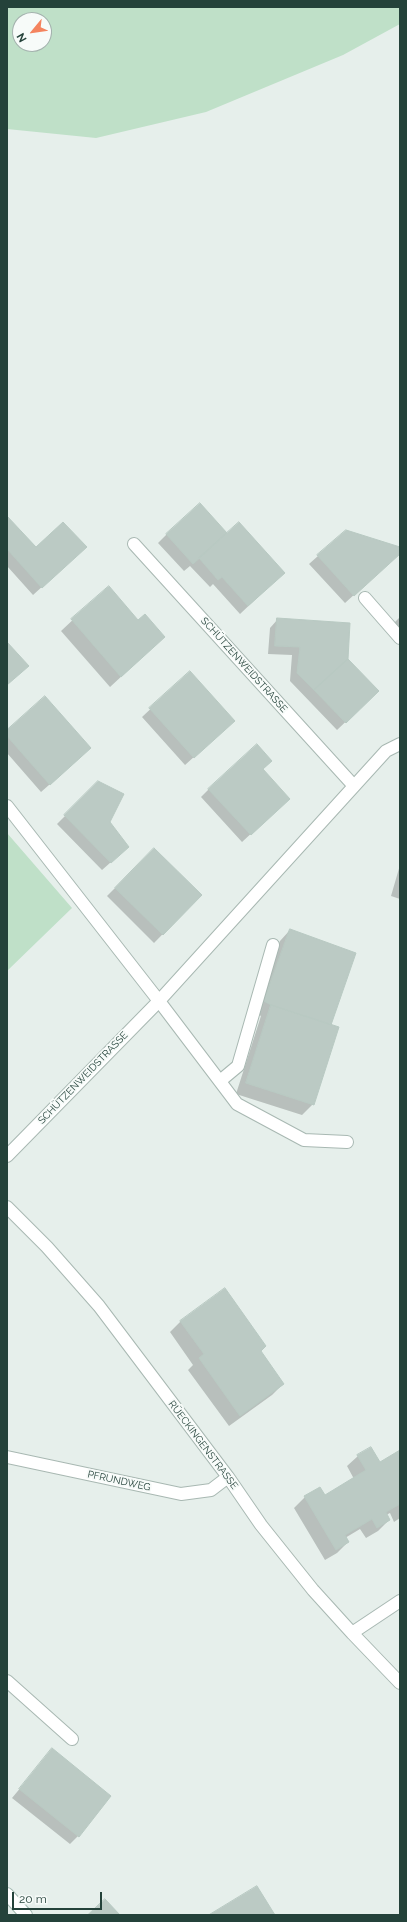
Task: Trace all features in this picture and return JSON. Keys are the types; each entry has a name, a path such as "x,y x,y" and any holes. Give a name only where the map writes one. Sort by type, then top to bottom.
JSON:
{"street":[{"name":"SCHÜTZENWEIDSTRASSE","path":"134,544 354,786"},
{"path":"364,598 400,638"},
{"name":"SCHÜTZENWEIDSTRASSE","path":"7,1156 159,1001 386,751 400,744"},
{"path":"7,806 237,1104 304,1140 347,1142"},
{"path":"220,1081 238,1066 273,945"},
{"name":"RÜECKINGENSTRASSE","path":"7,1207 47,1247 99,1306 228,1477 279,1548 313,1590 400,1683"},
{"name":"PFRUNDWEG","path":"7,1457 181,1494 211,1490 228,1477"},
{"path":"352,1633 400,1601"},
{"path":"7,1681 72,1739"},
{"path":"7,1894 26,1915"}],"green space":[{"path":"7,7 400,7 400,24 343,55 206,112 96,138 7,129"},
{"path":"7,833 72,908 7,971"}],"building":[{"path":"200,503 227,533 193,564 166,534"},
{"path":"7,516 36,547 63,522 87,547 42,588 7,549"},
{"path":"239,522 285,573 248,606 222,577 218,580 199,558"},
{"path":"346,530 400,547 400,554 354,596 317,555"},
{"path":"109,586 138,620 145,614 165,637 121,677 71,619"},
{"path":"277,618 350,623 348,659 314,690 297,673 300,647 275,646"},
{"path":"7,642 29,666 7,685"},
{"path":"348,659 379,691 346,723 314,690"},
{"path":"190,671 235,721 194,758 149,708"},
{"path":"45,696 91,748 50,785 7,736 7,730"},
{"path":"257,744 272,761 263,769 290,799 251,835 208,789"},
{"path":"98,781 124,794 110,822 129,847 111,863 64,815"},
{"path":"154,848 202,895 163,935 115,888"},
{"path":"290,929 356,953 331,1025 271,1005 264,1001"},
{"path":"271,1005 339,1027 314,1105 246,1083"},
{"path":"225,1288 266,1346 261,1351 284,1384 240,1416 199,1358 204,1354 180,1321"},
{"path":"371,1447 380,1462 400,1450 400,1504 386,1512 390,1520 377,1528 372,1519 345,1535 349,1542 336,1550 304,1496 320,1487 325,1495 366,1470 357,1455"},
{"path":"52,1748 111,1796 79,1837 19,1789"},
{"path":"257,1886 275,1915 209,1915"},
{"path":"105,1899 120,1915 88,1915"}]}
